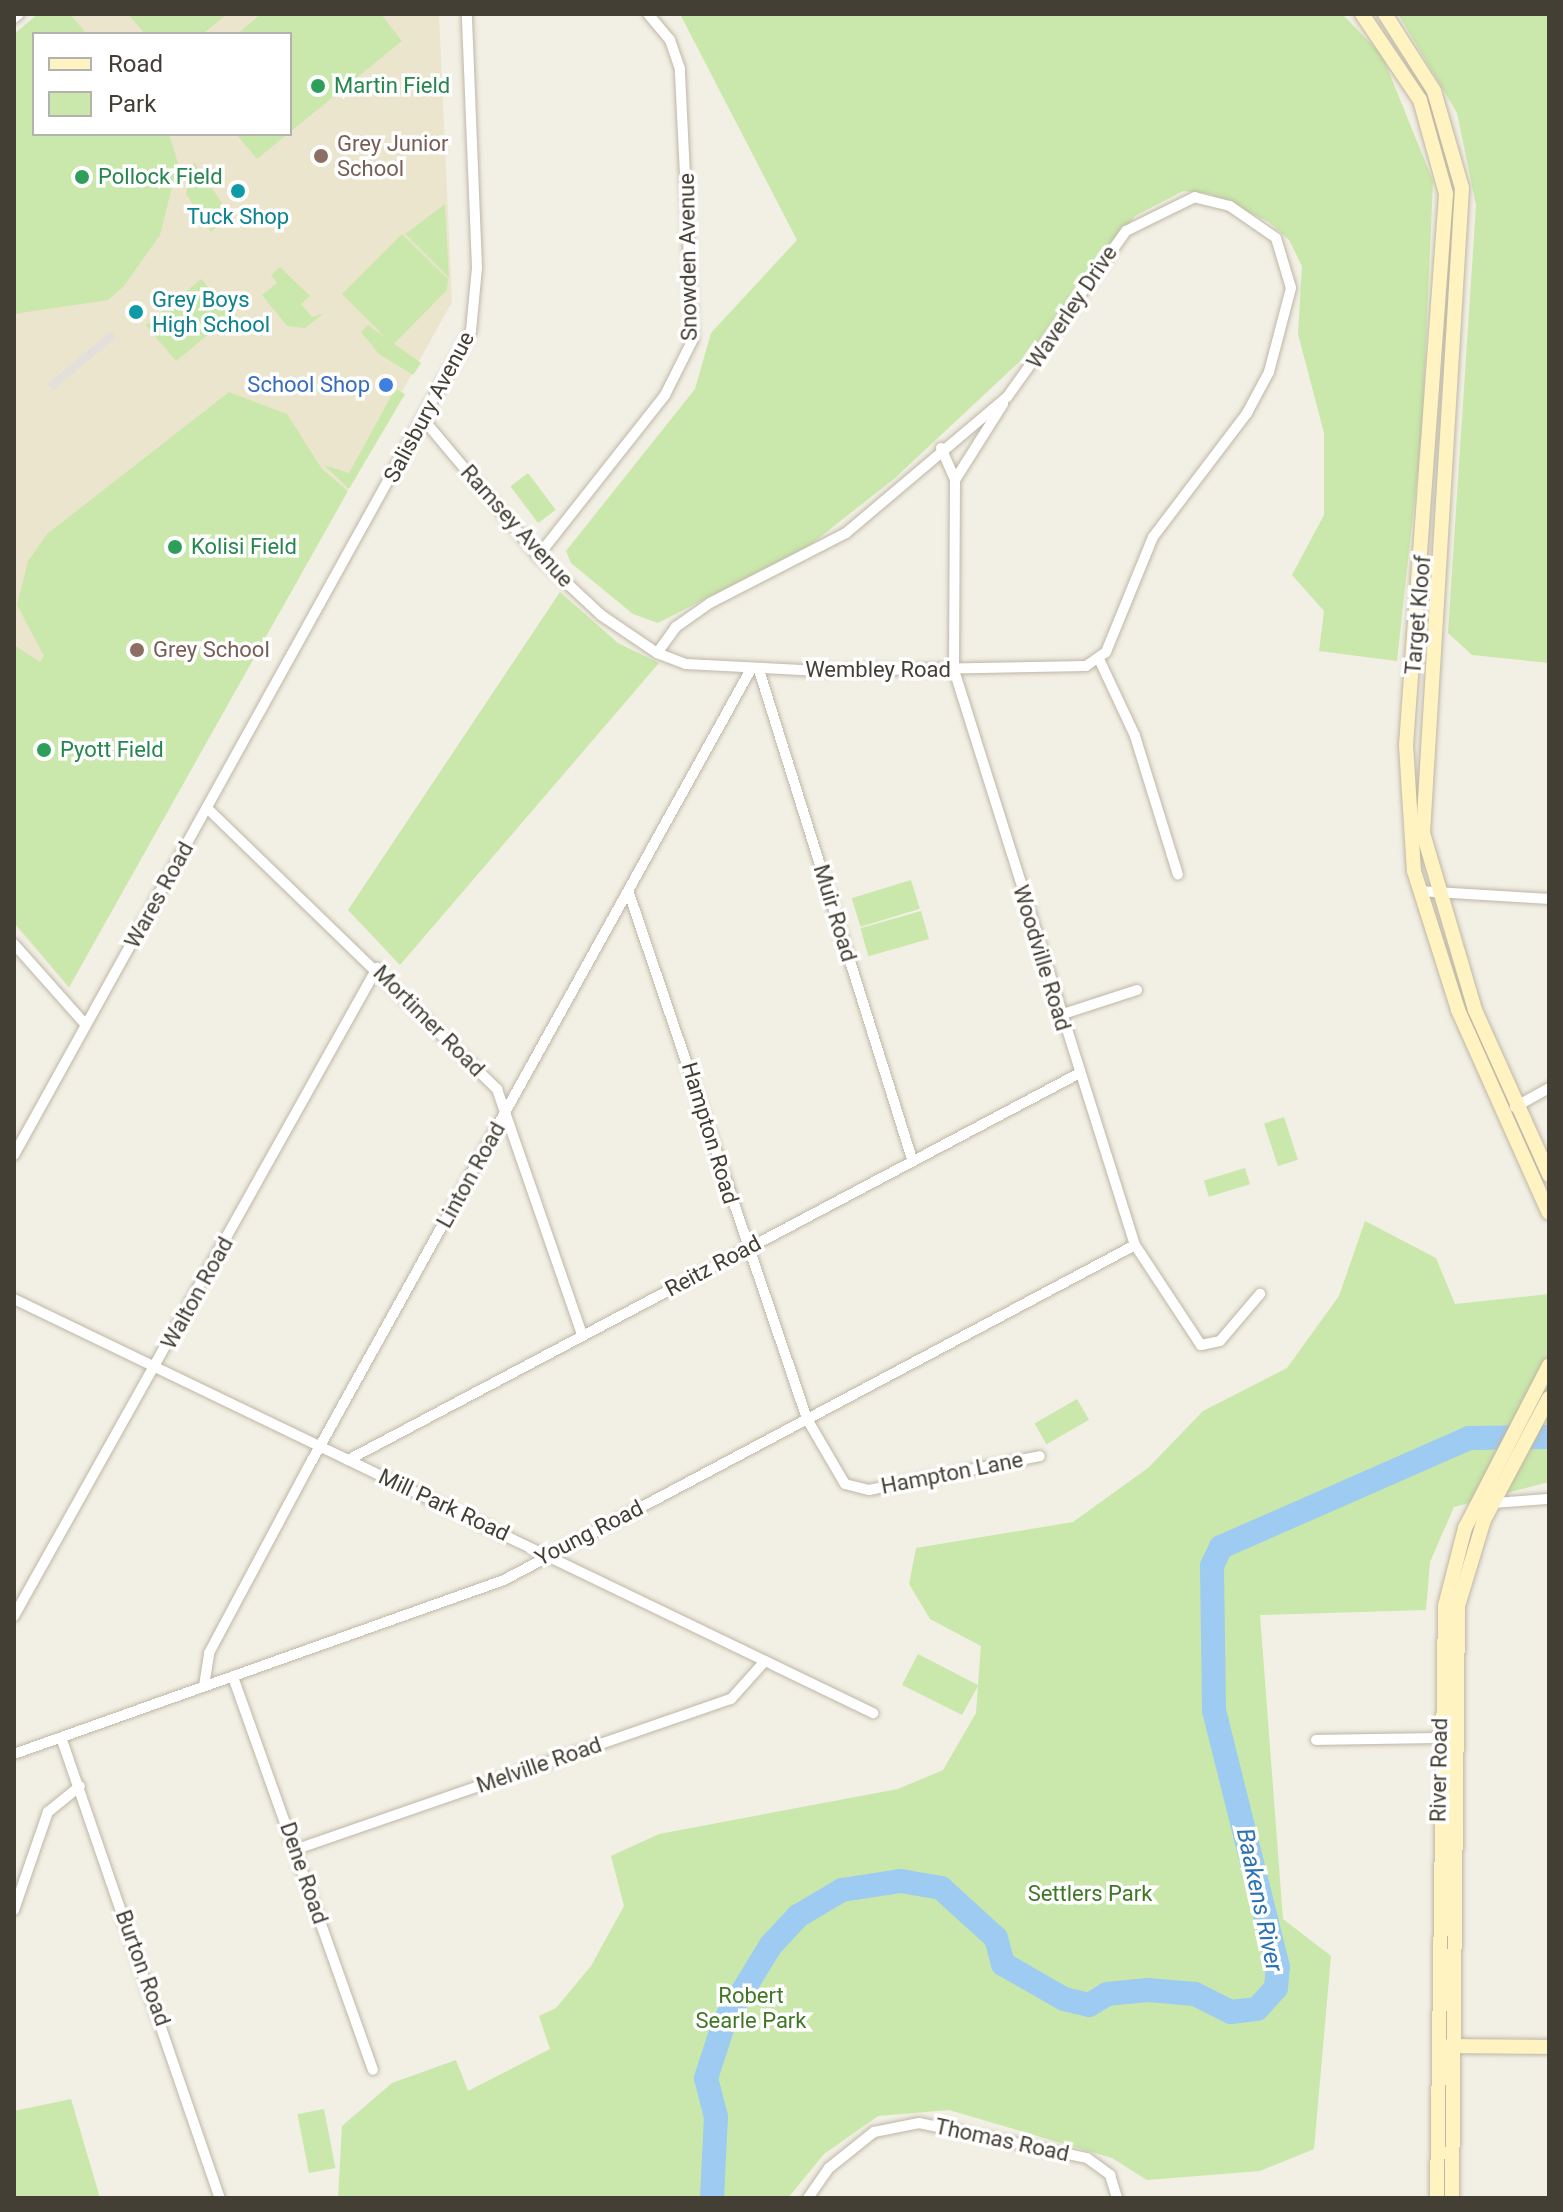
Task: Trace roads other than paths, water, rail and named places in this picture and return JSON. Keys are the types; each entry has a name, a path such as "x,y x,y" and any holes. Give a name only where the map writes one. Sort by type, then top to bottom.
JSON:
{"main road":[{"name":"Target Kloof","path":"1362,14 1420,100 1446,194 1405,787 1427,891 1458,1010 1549,1213"},
{"name":"Target Kloof","path":"1385,14 1434,91 1462,188 1421,812 1427,891 1515,1107 1549,1175"},
{"path":"1412,681 1429,681"},
{"name":"River Road","path":"1452,2198 1458,1941 1455,1738 1458,1606 1472,1547 1549,1365"},
{"name":"River Road","path":"1437,2198 1438,1739 1450,1571 1549,1398"},
{"path":"1439,1941 1458,1941"},
{"path":"1437,2046 1549,2047"}],"street":[{"path":"14,18 19,14"},
{"name":"Salisbury Avenue","path":"303,635 465,344 477,299 467,14"},
{"name":"Snowden Avenue","path":"538,556 665,395 693,339 680,69 648,14"},
{"name":"Waverley Drive","path":"657,653 676,627 710,603 846,533 941,448 1007,397 1121,235 1175,202 1195,197 1230,206 1272,233 1286,255 1291,288 1269,372 1247,413 1153,537 1099,659"},
{"path":"955,480 1007,397"},
{"name":"Ramsey Avenue","path":"424,420 538,556 610,624 657,653"},
{"path":"941,448 955,480"},
{"name":"Woodville Road","path":"955,480 954,670 1078,1074 1135,1245 1201,1345 1220,1341 1260,1294"},
{"name":"Wares Road","path":"14,1155 303,635"},
{"name":"Wembley Road","path":"657,653 686,664 755,669 1070,668 1099,659"},
{"path":"1099,659 1135,736 1178,875"},
{"name":"Linton Road","path":"204,1686 209,1653 320,1447 755,669"},
{"name":"Muir Road","path":"755,669 911,1156"},
{"name":"Mortimer Road","path":"207,808 377,968 508,1108 582,1334"},
{"path":"1427,891 1549,899"},
{"name":"Hampton Road","path":"629,893 746,1250 807,1419"},
{"path":"14,944 86,1025"},
{"name":"Walton Road","path":"14,1616 377,968"},
{"path":"1060,1015 1137,990"},
{"name":"Reitz Road","path":"348,1460 746,1250 911,1156 1078,1074"},
{"path":"1515,1107 1549,1088"},
{"name":"Young Road","path":"14,1754 62,1740 204,1686 504,1580 1135,1245"},
{"name":"Mill Park Road","path":"14,1299 873,1713"},
{"name":"Hampton Lane","path":"807,1419 845,1484 861,1491 1040,1456"},
{"path":"1492,1498 1549,1499"},
{"name":"Melville Road","path":"297,1849 731,1699 765,1661"},
{"name":"Dene Road","path":"233,1677 297,1849 373,2070"},
{"path":"1316,1740 1455,1738"},
{"name":"Burton Road","path":"62,1740 220,2198"},
{"path":"14,1910 48,1812 80,1786"},
{"name":"Thomas Road","path":"808,2198 829,2168 874,2132 919,2123 1087,2158 1117,2192"}],"waterway":[{"name":"Baakens River","path":"712,2198 716,2117 706,2078 725,2020 771,1945 798,1916 842,1890 901,1881 941,1888 996,1938 1003,1964 1064,1999 1089,2005 1107,1994 1148,1990 1195,1994 1231,2012 1257,2009 1276,1988 1278,1967 1214,1710 1212,1566 1221,1547 1469,1438 1549,1437"}],"place":[{"name":"Martin Field","path":"318,86"},
{"name":"Grey Junior School","path":"321,156"},
{"name":"Pollock Field","path":"82,177"},
{"name":"Tuck Shop","path":"238,191"},
{"name":"Grey Boys High School","path":"136,312"},
{"name":"School Shop","path":"386,385"},
{"name":"Kolisi Field","path":"175,547"},
{"name":"Grey School","path":"137,650"},
{"name":"Pyott Field","path":"44,750"}],"park label":[{"name":"Settlers Park","path":"1090,1894"},
{"name":"Robert Searle Park","path":"751,2008"}]}
